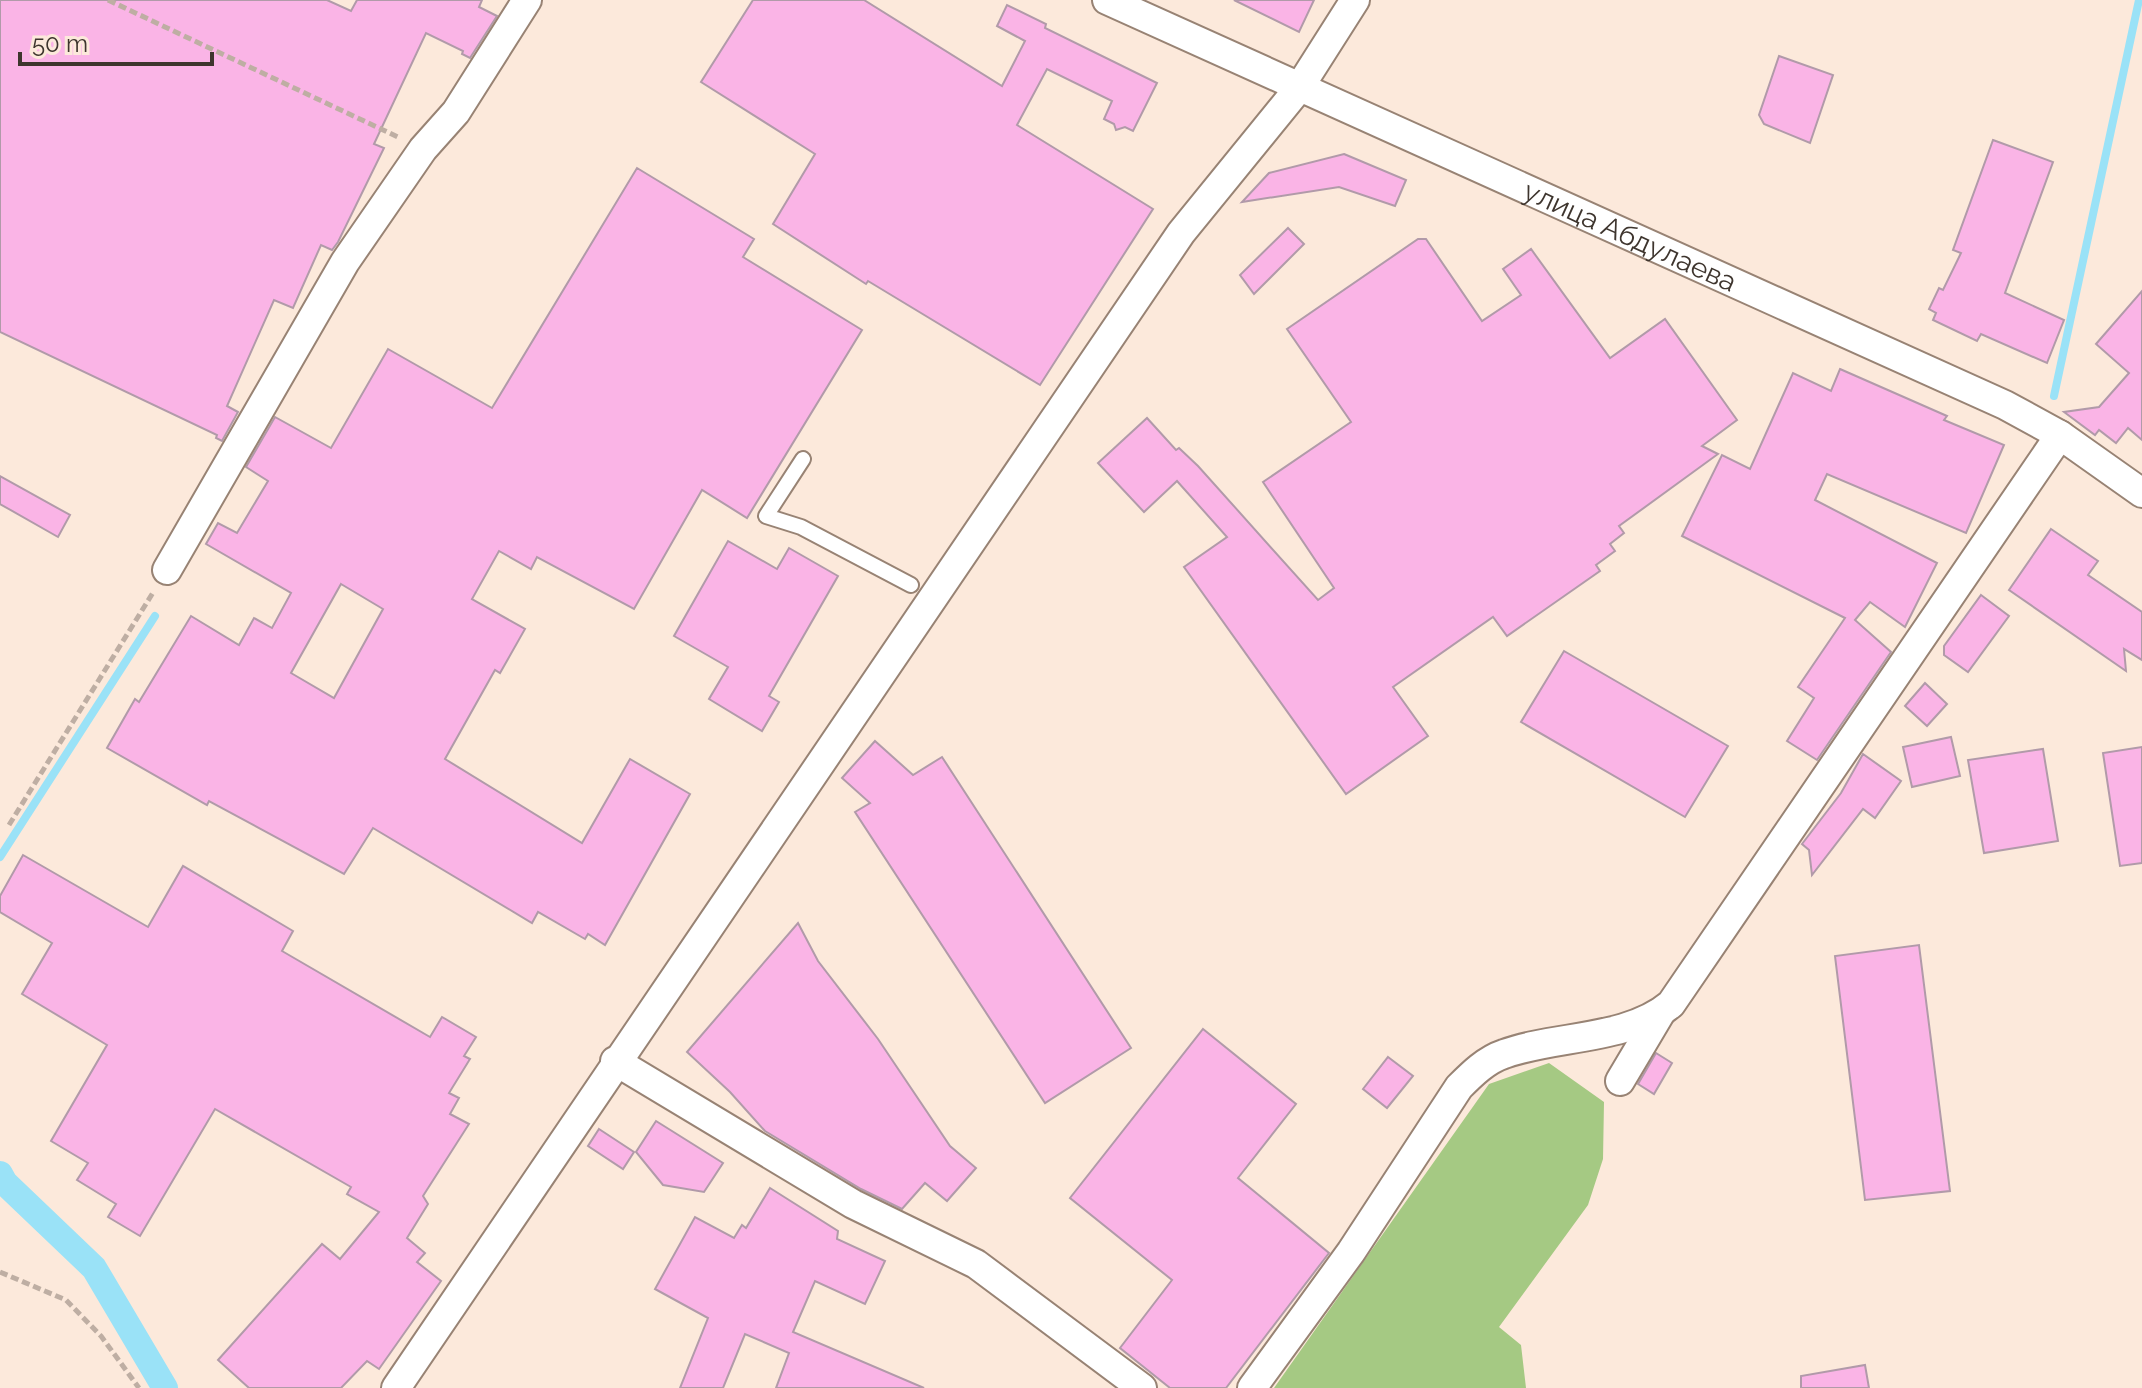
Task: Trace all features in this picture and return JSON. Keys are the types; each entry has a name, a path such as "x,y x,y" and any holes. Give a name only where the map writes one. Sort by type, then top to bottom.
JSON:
{"street":[{"path":"167,570 345,262 423,149 456,112 527,0"},
{"name":"улица Абдулаева","path":"1107,0 2005,405 2060,435 2142,493"},
{"path":"396,1388 615,1061 921,590 1181,233 1299,88 1355,0"},
{"path":"1620,1081 1661,1012 1694,970 2060,435"},
{"path":"1252,1388 1351,1252 1459,1087 1479,1067 1502,1054 1634,1023 1661,1012"},
{"path":"615,1061 853,1204 976,1264 1142,1388"}],"lane":[{"path":"803,459 766,516 801,527 921,590"}],"path":[{"path":"108,0 423,149"},
{"path":"9,825 25,805 167,570"},
{"path":"0,1272 66,1300 101,1336 139,1388"}],"green space":[{"path":"1549,1063 1604,1102 1603,1159 1588,1205 1499,1327 1521,1345 1526,1388 1274,1388 1489,1084"}],"building":[{"path":"0,0 327,0 351,11 357,0 482,0 479,7 497,16 470,58 462,54 463,51 426,33 374,144 384,148 338,242 332,250 321,245 293,308 274,300 227,406 238,412 222,441 216,438 217,435 0,332"},
{"path":"753,0 864,0 1002,86 1025,41 997,26 1007,5 1046,24 1045,28 1157,83 1133,131 1125,127 1116,130 1114,124 1104,119 1112,101 1047,69 1017,125 1153,209 1040,385 868,281 866,284 773,224 815,154 701,82"},
{"path":"1234,0 1314,0 1299,32"},
{"path":"1779,56 1833,75 1810,143 1764,124 1759,115"},
{"path":"1993,140 2053,162 2005,293 2064,320 2047,363 1981,334 1977,341 1933,320 1936,313 1929,309 1939,288 1943,290 1961,253 1953,250"},
{"path":"1344,154 1406,180 1395,206 1339,187 1242,202 1269,173"},
{"path":"637,168 754,239 743,257 862,330 747,518 702,490 634,609 537,557 531,569 499,551 472,599 525,629 500,673 495,670 445,759 582,843 630,759 690,794 605,945 588,934 585,939 538,912 532,923 373,828 344,874 209,801 207,805 107,748 135,699 139,702 191,616 239,645 254,618 272,628 291,593 206,544 218,523 237,533 268,481 246,467 275,417 331,448 388,349 492,408","holes":["341,584 383,609 334,698 291,673"]},
{"path":"1288,228 1304,244 1254,294 1240,275"},
{"path":"1418,239 1426,239 1482,321 1521,295 1503,269 1531,249 1610,358 1665,319 1737,420 1702,446 1718,454 1619,526 1624,533 1610,544 1615,551 1596,565 1600,571 1507,636 1493,617 1393,687 1428,736 1346,794 1184,567 1227,537 1177,481 1144,512 1098,463 1147,418 1176,450 1179,448 1198,466 1318,600 1334,588 1263,482 1351,422 1287,329"},
{"path":"2142,291 2142,440 2128,428 2116,443 2099,430 2095,435 2064,412 2099,407 2129,373 2096,344"},
{"path":"1840,369 1947,416 1944,420 2004,445 1966,533 1827,474 1815,500 1937,563 1905,627 1870,602 1855,620 1891,652 1817,760 1787,741 1814,698 1798,687 1845,618 1682,536 1722,455 1750,469 1793,373 1831,391"},
{"path":"0,476 70,515 58,537 0,504"},
{"path":"2051,529 2098,561 2088,575 2142,612 2142,660 2124,649 2126,671 2009,590"},
{"path":"728,541 777,569 789,548 838,576 769,696 779,702 762,731 709,699 728,667 674,636"},
{"path":"1981,595 2009,616 1968,672 1944,655 1944,646"},
{"path":"1564,651 1728,746 1685,817 1521,722"},
{"path":"1925,683 1947,704 1927,726 1905,706"},
{"path":"1951,737 1960,776 1912,787 1903,747"},
{"path":"875,741 913,775 942,757 1131,1048 1045,1103 855,812 870,803 842,778"},
{"path":"2142,747 2142,863 2120,866 2103,753"},
{"path":"2043,749 2058,841 1984,853 1968,760"},
{"path":"1863,754 1901,781 1875,818 1863,809 1812,875 1809,850 1802,844 1841,793"},
{"path":"23,855 148,927 183,866 293,931 282,951 430,1037 442,1017 476,1037 464,1056 470,1059 449,1093 459,1098 450,1114 469,1124 423,1196 428,1204 407,1238 425,1253 417,1262 441,1281 379,1369 367,1361 341,1388 249,1388 218,1360 322,1244 340,1259 379,1212 347,1194 351,1187 215,1109 140,1236 108,1217 116,1204 77,1180 88,1163 51,1141 107,1045 22,994 52,943 0,912 0,896"},
{"path":"798,923 818,961 878,1039 950,1146 976,1168 947,1201 925,1183 902,1209 861,1189 765,1131 730,1092 687,1052"},
{"path":"1919,945 1950,1191 1865,1200 1835,956"},
{"path":"1203,1029 1296,1104 1238,1178 1329,1253 1226,1388 1170,1388 1120,1348 1172,1280 1070,1198"},
{"path":"1656,1053 1672,1063 1654,1094 1638,1084"},
{"path":"1388,1057 1413,1076 1387,1108 1363,1089"},
{"path":"656,1121 723,1163 704,1192 663,1185 636,1152"},
{"path":"599,1129 634,1152 623,1169 588,1146"},
{"path":"770,1188 838,1231 837,1239 885,1261 865,1304 815,1281 793,1332 924,1388 776,1388 789,1353 745,1334 723,1388 680,1388 708,1318 655,1289 695,1217 734,1238 742,1225 746,1228"},
{"path":"1865,1365 1869,1388 1801,1388 1801,1376"}],"waterway":[{"path":"2054,396 2139,0"},
{"path":"0,857 155,616"},
{"path":"0,1174 5,1183 94,1268 165,1388"}]}
